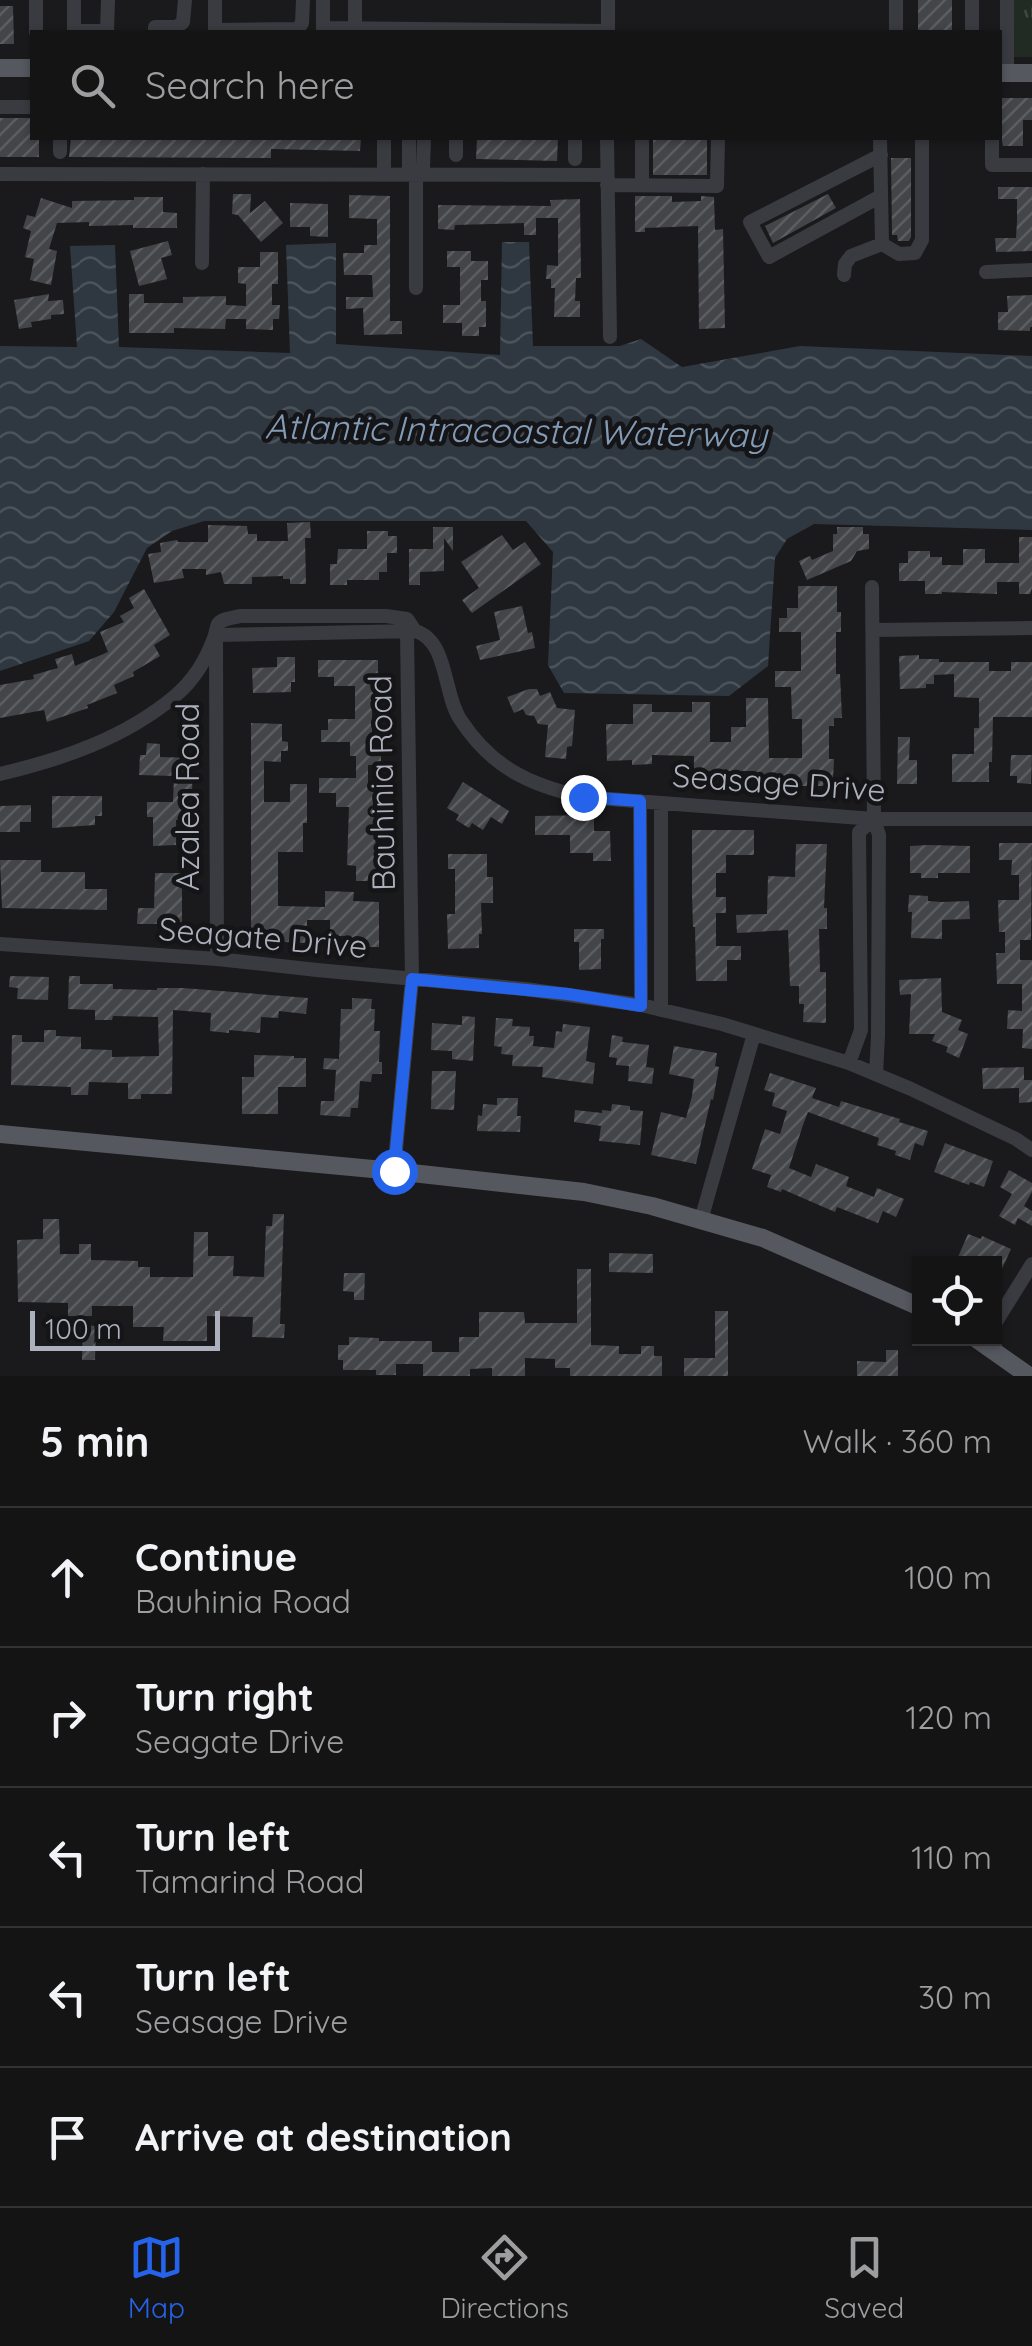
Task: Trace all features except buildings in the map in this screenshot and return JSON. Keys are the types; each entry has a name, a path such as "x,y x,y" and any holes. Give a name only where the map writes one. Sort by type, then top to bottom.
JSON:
{"main road":[{"path":"0,68 30,68"},
{"path":"1003,73 1032,74"},
{"path":"0,1134 584,1192 763,1238 912,1303"},
{"path":"989,1346 1029,1376"}],"street":[{"path":"36,0 36,30"},
{"path":"74,0 74,30"},
{"path":"107,30 108,0"},
{"path":"155,30 177,27 183,22 185,0"},
{"path":"215,0 215,30"},
{"path":"256,30 298,29 302,23 302,0"},
{"path":"323,0 323,30 439,30"},
{"path":"355,0 355,29"},
{"path":"608,0 608,30"},
{"path":"896,0 896,30"},
{"path":"972,0 972,30"},
{"path":"1003,73 1008,0"},
{"path":"0,106 30,107"},
{"path":"384,140 384,175"},
{"path":"409,140 409,167 416,175 416,288"},
{"path":"416,175 423,167 424,140"},
{"path":"456,140 456,155"},
{"path":"575,159 576,140"},
{"path":"607,140 610,338"},
{"path":"642,140 642,185"},
{"path":"0,174 416,175 717,186 718,140"},
{"path":"880,140 882,244"},
{"path":"882,244 899,254 915,254 922,240 922,140"},
{"path":"992,140 992,165 1032,165"},
{"path":"881,155 750,222 768,257 881,196"},
{"path":"202,174 202,263"},
{"path":"844,275 851,256 882,244"},
{"path":"986,272 1032,270"},
{"path":"872,587 874,819 879,835 876,1074"},
{"path":"873,630 1032,628"},
{"path":"0,774 67,755 131,727 188,685 216,635 411,632"},
{"name":"Seasage Drive","path":"411,632 432,640 458,716 477,742 525,780 551,790 583,797 874,819 1032,819"},
{"name":"Bauhinia Road","path":"394,1171 412,979 411,632"},
{"name":"Azalea Road","path":"216,635 217,958"},
{"path":"640,801 641,1006"},
{"path":"661,803 661,1010"},
{"path":"849,1063 861,1030 859,832 874,819"},
{"name":"Seagate Drive","path":"0,944 217,958 568,994 641,1006 849,1063 1032,1150"},
{"path":"702,1220 754,1034"},
{"path":"1002,1311 1032,1264"}],"green space":[{"path":"1012,0 1032,0 1032,57 1012,57"}],"water":[{"name":"Atlantic Intracoastal Waterway","path":"502,242 529,242 533,346 620,346 641,339 682,367 800,346 1032,356 1032,530 814,524 787,539 775,558 768,666 729,696 564,693 548,665 553,552 526,521 204,521 172,531 147,548 114,612 89,641 0,671 0,346 77,347 70,246 115,245 119,347 290,353 286,245 336,243 336,344 500,355"}],"route":[{"path":"394,1171 412,979 568,994 641,1006 640,801 583,797"}]}
